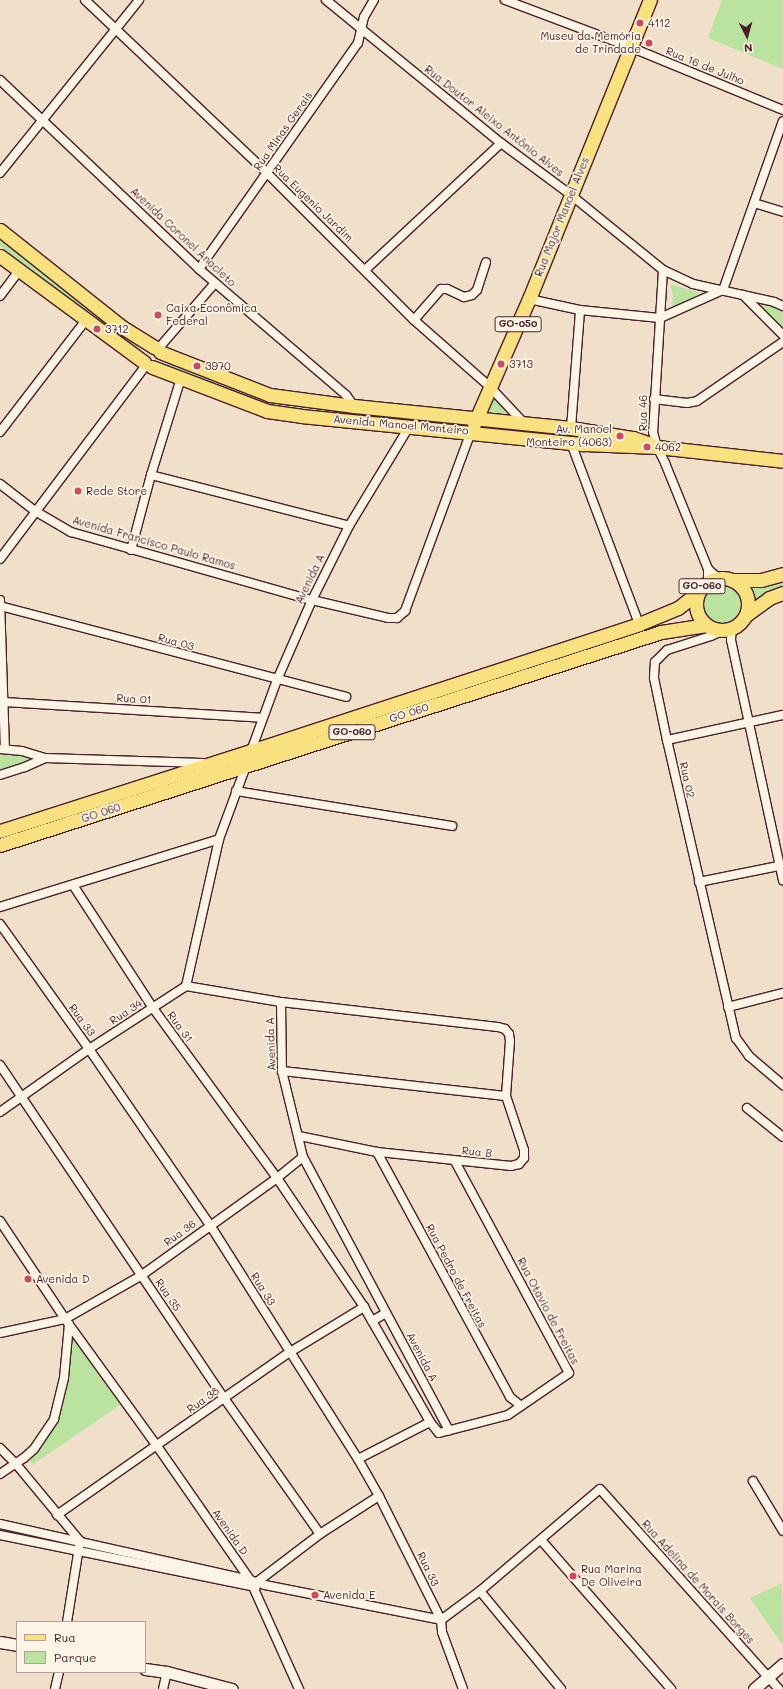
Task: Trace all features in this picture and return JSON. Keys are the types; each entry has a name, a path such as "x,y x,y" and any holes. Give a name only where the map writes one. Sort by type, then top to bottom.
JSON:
{"main road":[{"name":"Rua Major Manoel Alves","path":"471,432 476,417 529,299 650,0"},
{"name":"Avenida Manoel Monteiro","path":"0,230 122,327 158,349 270,395 354,406 476,417 585,430 634,438 657,447"},
{"name":"Avenida Manoel Monteiro","path":"0,256 147,364 267,411 302,416 584,444 657,447 783,461"},
{"path":"147,364 142,354 144,351 151,347 158,349"},
{"path":"584,444 585,430"},
{"name":"GO-060","path":"720,631 698,616 695,608 697,593 711,576 732,580 761,580 783,574"},
{"name":"GO-060","path":"732,580 745,590 748,598 746,615"},
{"path":"720,631 742,622 746,615 769,598 783,592"},
{"name":"GO 060","path":"0,831 251,751 639,624 678,608 697,593"},
{"name":"GO 060","path":"0,845 661,632 720,631"}],"street":[{"name":"Rua Eugenio Jardim","path":"85,0 267,173 414,320 490,388 525,423"},
{"path":"0,173 116,31 139,0"},
{"name":"Rua Doutor Aleixo Antônio Alves","path":"326,0 501,143 571,194 663,270 693,284 774,302 783,306"},
{"name":"Rua Minas Gerais","path":"199,269 358,43 364,17 374,0"},
{"name":"Rua 16 de Julho","path":"505,0 630,47 783,110"},
{"name":"Avenida Coronel Anacleto","path":"0,80 44,120 199,269 346,395 354,406"},
{"path":"529,299 580,310 660,318 723,290 783,121"},
{"path":"365,270 501,143"},
{"path":"754,203 783,212"},
{"path":"414,320 442,289 447,289 464,297 472,296 477,290 486,262"},
{"name":"Rua 46","path":"663,270 653,432 657,447 665,463 711,576"},
{"path":"0,296 19,271"},
{"path":"158,349 215,283"},
{"path":"743,295 783,335"},
{"path":"570,428 580,310"},
{"path":"0,432 86,320"},
{"path":"654,399 687,403 697,401 783,342"},
{"path":"0,559 147,364"},
{"path":"132,550 151,475 181,378"},
{"name":"Avenida A","path":"251,751 277,680 312,600 348,526 410,427"},
{"name":"GO-050","path":"312,600 388,618 397,618 405,611 471,432"},
{"path":"571,442 639,624"},
{"path":"151,475 348,526"},
{"name":"Avenida Francisco Paulo Ramos","path":"0,484 35,511 71,532 312,600"},
{"path":"0,600 1,657 4,702 3,749 22,751 45,758 210,763"},
{"name":"Rua 03","path":"0,606 346,697"},
{"path":"720,631 748,723 781,865 783,880"},
{"name":"Rua 02","path":"720,631 667,650 655,662 654,678 666,740 736,1038 749,1056 783,1085"},
{"name":"Rua 01","path":"4,702 262,718"},
{"path":"666,740 783,715"},
{"path":"0,775 25,768 45,758"},
{"path":"246,766 219,839 186,986 281,1002"},
{"path":"236,791 452,826"},
{"path":"0,907 219,839"},
{"path":"700,882 781,865"},
{"name":"Rua 31","path":"73,885 153,1008 277,1178"},
{"name":"Rua 33","path":"0,924 89,1049 210,1225 358,1459 379,1496 441,1620 442,1632 463,1689"},
{"name":"Rua 34","path":"0,1112 22,1098 89,1049 186,986"},
{"path":"728,1007 783,992"},
{"name":"Avenida A","path":"281,1002 282,1071 303,1157 449,1431"},
{"name":"Rua B","path":"281,1002 498,1027 505,1030 509,1034 510,1041 506,1096 524,1150 524,1158 520,1164 511,1166 455,1161 377,1152 299,1136"},
{"name":"Rua 35","path":"0,1065 224,1398 320,1534"},
{"path":"282,1071 506,1096"},
{"path":"747,1108 783,1137"},
{"name":"Rua Pedro de Freitas","path":"377,1152 510,1397 521,1406"},
{"name":"Rua 36","path":"0,1333 67,1321 142,1275 277,1178 303,1157"},
{"name":"Rua Otávio de Freitas","path":"449,1431 505,1416 567,1376 568,1370 455,1161"},
{"path":"277,1178 364,1307 430,1422 437,1432 449,1431"},
{"name":"Avenida D","path":"0,1220 67,1321 253,1583 299,1689"},
{"name":"Rua 38","path":"57,1515 290,1352 364,1307"},
{"path":"372,1321 386,1313"},
{"path":"0,1474 16,1464 34,1449 54,1419 64,1378 67,1321"},
{"path":"505,1416 510,1397"},
{"path":"358,1459 430,1422"},
{"path":"0,1448 16,1464 80,1542"},
{"path":"753,1481 783,1531"},
{"name":"Rua Adelina de Morais Borges","path":"541,1540 600,1489 778,1689"},
{"path":"253,1583 320,1534 379,1496"},
{"path":"0,1524 80,1542 193,1571"},
{"path":"0,1535 78,1552 193,1571 441,1620 480,1592 541,1540 671,1689"},
{"path":"67,1621 80,1542"},
{"path":"480,1592 560,1689"},
{"path":"0,1642 16,1646"},
{"path":"754,1689 783,1664"},
{"path":"146,1668 167,1672 232,1689"},
{"path":"163,1689 167,1672"},
{"path":"56,1689 59,1673"}],"green space":[{"path":"722,0 783,0 783,69 708,38"},
{"path":"0,236 142,344 137,348 135,353 0,246"},
{"path":"670,284 700,293 676,307 672,305 673,296"},
{"path":"766,304 783,310 783,329 759,308 760,305"},
{"path":"170,359 185,369 258,396 459,421 454,426 269,408 162,369 167,365"},
{"path":"492,392 520,420 487,413"},
{"path":"783,581 783,587 766,593 749,604 747,591 741,583 762,586"},
{"path":"722,583 737,589 743,604 737,619 722,625 707,619 701,604 707,589"},
{"path":"0,752 9,752 36,758 0,771"},
{"path":"71,1335 75,1335 120,1405 32,1465 30,1460 56,1421 67,1384 69,1337"},
{"path":"782,1583 783,1642 781,1643 750,1598"}],"place":[{"name":"4112","path":"640,23"},
{"name":"Museu da Memória de Trindade","path":"649,43"},
{"name":"Caixa Econômica Federal","path":"158,315"},
{"name":"3712","path":"97,329"},
{"name":"3713","path":"501,364"},
{"name":"3970","path":"197,366"},
{"name":"Av. Manoel Monteiro (4063)","path":"620,436"},
{"name":"4062","path":"647,447"},
{"name":"Rede Store","path":"78,491"},
{"name":"Avenida D","path":"28,1279"},
{"name":"Rua Marina De Oliveira","path":"573,1576"},
{"name":"Avenida E","path":"315,1595"}]}
